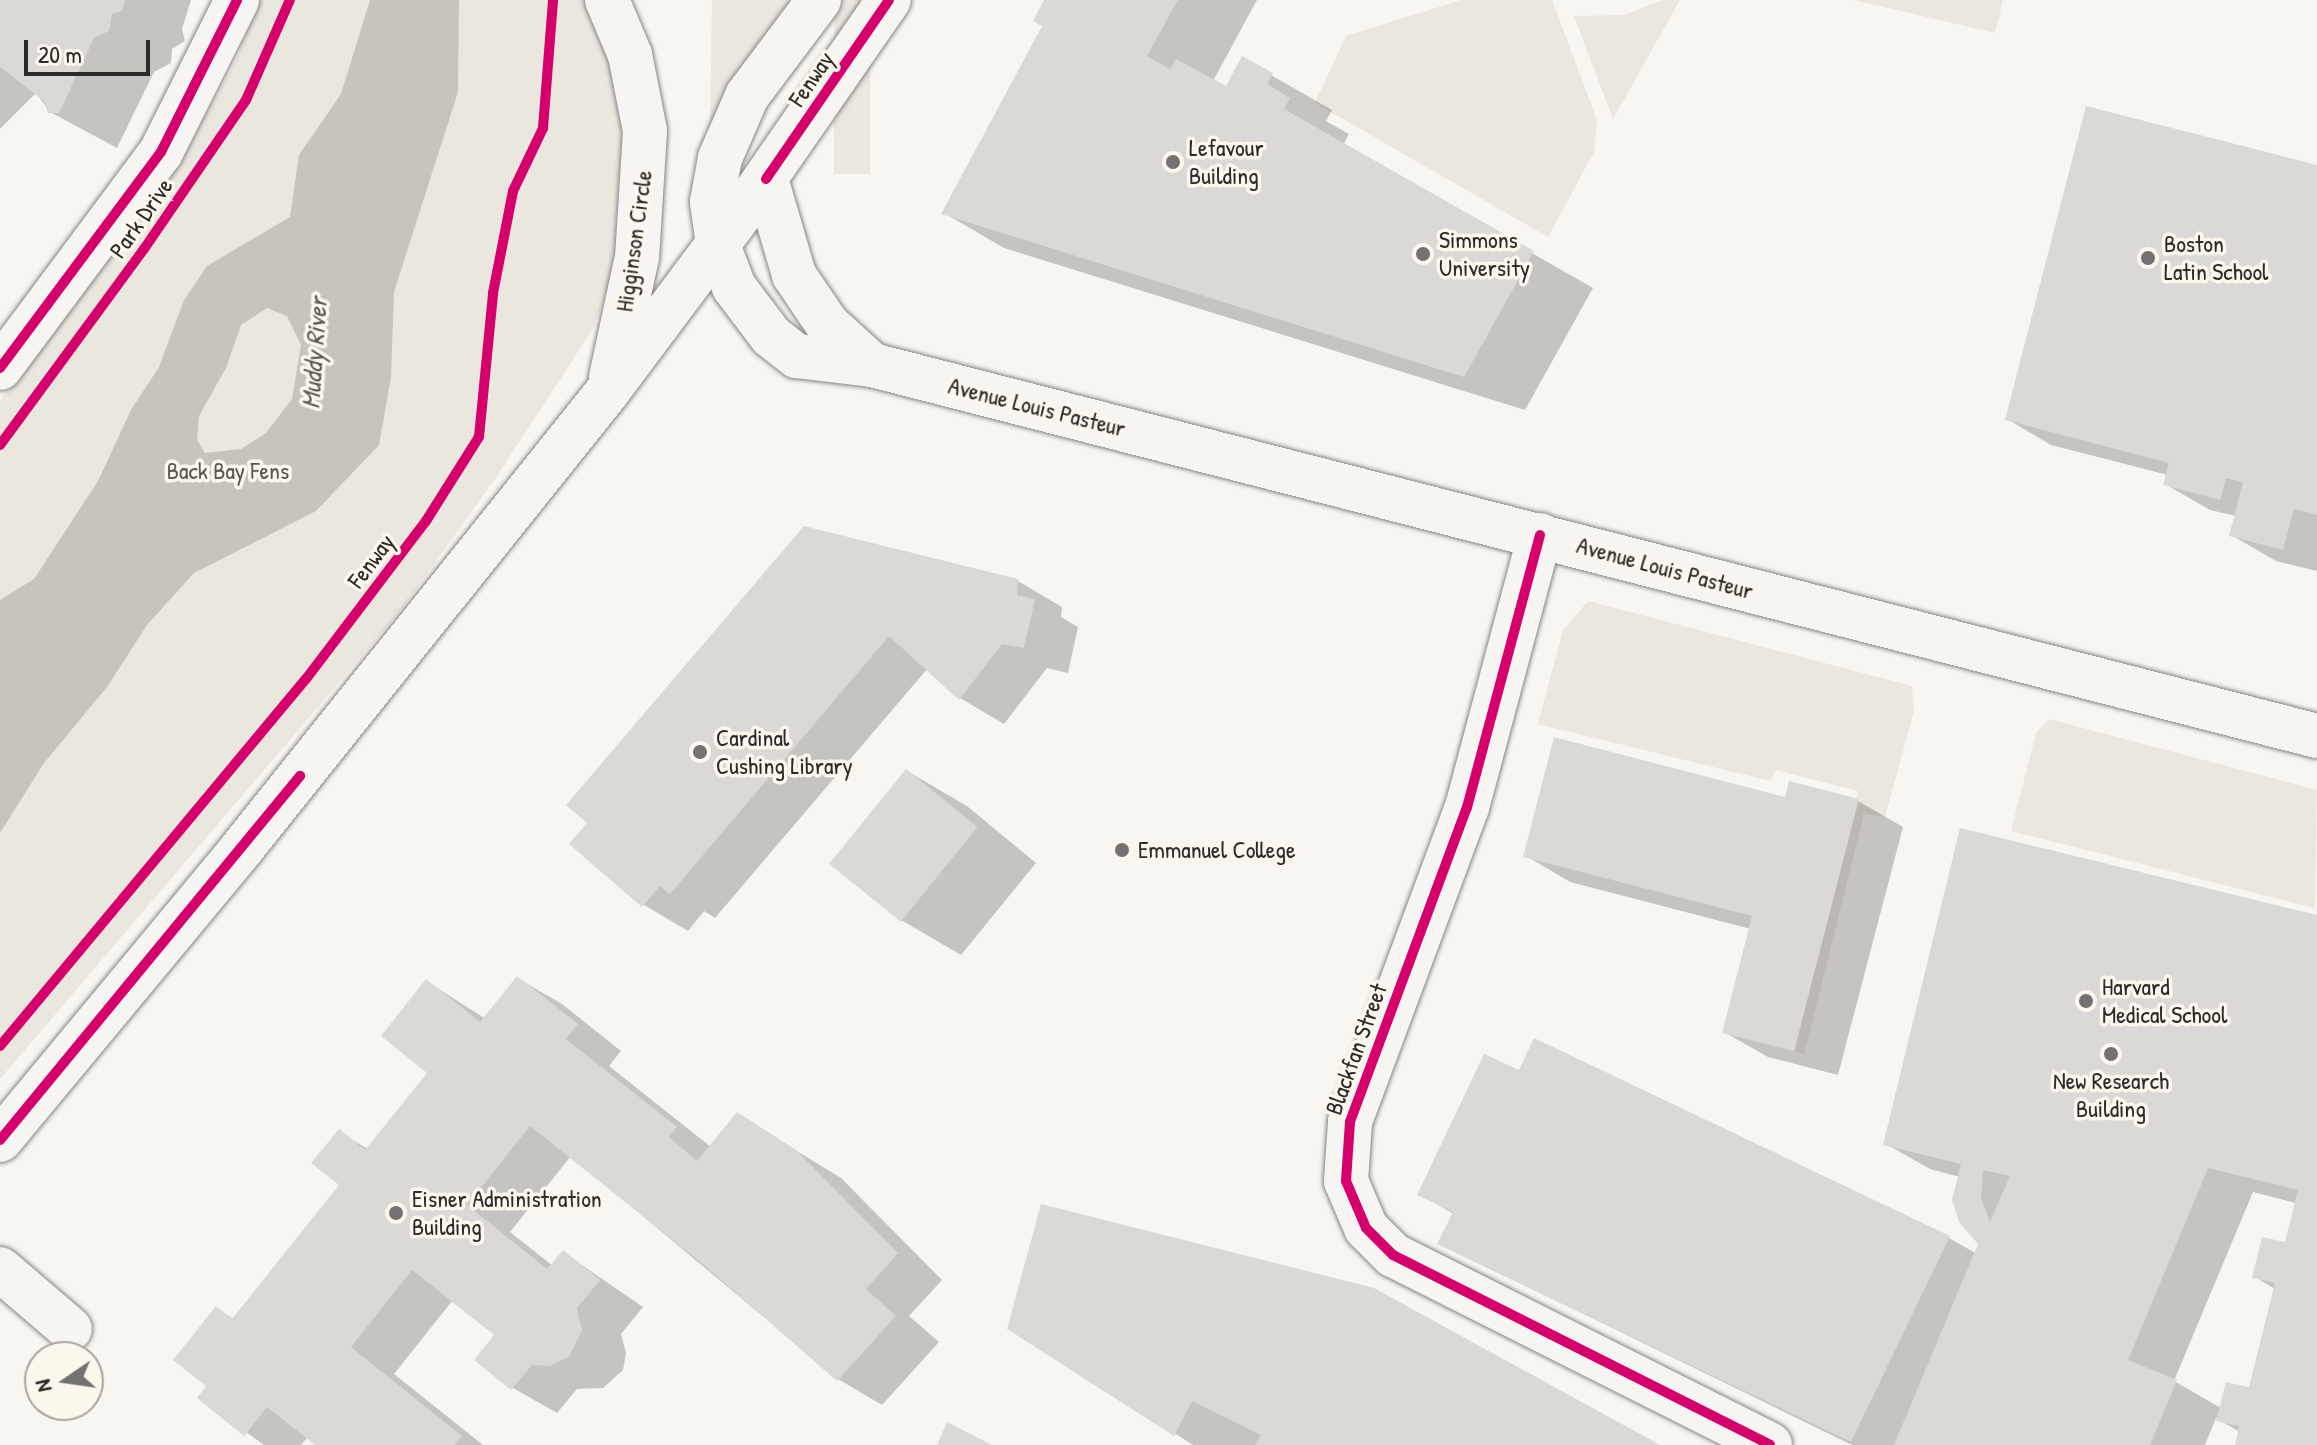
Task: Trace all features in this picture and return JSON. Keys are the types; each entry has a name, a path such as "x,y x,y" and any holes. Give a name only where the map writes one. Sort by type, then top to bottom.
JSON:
{"main road":[{"name":"Park Drive","path":"0,368 161,152 237,0"},
{"name":"Higginson Circle","path":"607,0 637,84 645,156 637,257 608,391"},
{"name":"Fenway","path":"718,245 712,202 726,141 762,71 819,0"},
{"name":"Fenway","path":"0,1140 243,847 608,391 766,179 889,0"},
{"name":"Avenue Louis Pasteur","path":"766,179 794,275 827,324 872,365"},
{"name":"Avenue Louis Pasteur","path":"718,245 748,310 782,345 816,362 872,365 2317,736"},
{"name":"Blackfan Street","path":"1540,535 1467,807 1356,1101 1345,1140 1346,1181 1366,1228 1393,1255 1770,1445"},
{"path":"0,1269 70,1329"}],"green space":[{"name":"Back Bay Fens","path":"260,0 586,0 612,50 625,115 618,267 592,330 495,479 401,610 0,1079 0,400 128,234 190,143 234,65"},
{"path":"712,0 799,0 710,133"},
{"path":"834,0 870,0 870,174 834,174"},
{"path":"1461,0 1552,0 1597,120 1594,152 1548,237 1315,103 1346,36"},
{"path":"1663,0 1680,0 1613,119 1574,16 1624,15"},
{"path":"1854,0 2003,0 1995,33"},
{"path":"1588,601 1912,686 1914,711 1885,817 1864,814 1804,1055 1795,1051 1858,791 1776,770 1770,781 1538,724 1563,630"},
{"path":"2049,719 2317,790 2315,908 2011,831 2036,733"}],"water":[{"name":"Muddy River","path":"370,0 459,0 458,92 394,292 391,377 379,445 316,511 194,573 147,625 107,687 44,763 0,833 0,600 34,579 98,481 131,410 159,367 184,300 207,266 290,217 299,155 341,94","holes":["267,308 287,316 301,345 292,399 266,433 241,449 205,453 197,440 199,416 226,368 241,325"]}],"building":[{"path":"0,0 125,0 122,11 112,14 109,31 94,38 59,113 48,113 44,101 0,67"},
{"name":"Lefavour Building","path":"1044,0 1178,0 1147,56 1170,69 1176,59 1226,86 1242,56 1273,73 1267,84 1290,98 1284,109 1534,251 1464,377 941,214 1042,26 1033,21"},
{"path":"2086,106 2317,165 2317,515 2294,509 2283,550 2229,536 2243,482 2226,478 2220,500 2163,485 2169,463 2005,420"},
{"name":"Cardinal Cushing Library","path":"804,526 1018,579 1017,595 1035,599 1024,648 1002,644 959,700 889,636 670,894 660,886 642,907 569,844 587,823 566,805"},
{"path":"1554,737 1785,797 1789,781 1859,799 1794,1051 1722,1033 1752,916 1523,857"},
{"path":"906,769 977,827 901,922 829,864"},
{"name":"Harvard Medical School","path":"1960,828 2317,915 2317,1445 2235,1445 2239,1426 2216,1421 2226,1382 2249,1387 2275,1283 2252,1278 2262,1237 2285,1242 2298,1190 2208,1168 2128,1360 2177,1380 2150,1445 1894,1445 1978,1244 1959,1222 1952,1200 1961,1164 1883,1145","holes":["1983,1170 2010,1176 1990,1222 1981,1198"]},
{"name":"Eisner Administration Building","path":"517,976 578,1024 566,1039 677,1127 669,1137 697,1161 737,1112 796,1150 898,1253 866,1289 896,1316 837,1381 704,1265 530,1126 467,1205 547,1269 563,1250 600,1280 577,1308 582,1331 569,1357 549,1366 532,1365 511,1390 474,1360 494,1335 412,1270 351,1347 462,1436 454,1445 315,1445 267,1407 244,1436 197,1398 206,1386 173,1360 216,1306 232,1319 339,1185 311,1163 339,1129 365,1150 427,1073 381,1036 426,979 480,1022"},
{"path":"1534,1038 1950,1236 1851,1442 1437,1244 1453,1212 1417,1195 1484,1054 1519,1070"},
{"path":"1041,1204 1374,1288 1660,1445 1255,1445 1261,1435 1192,1401 1174,1436 1007,1329"},
{"path":"947,1422 992,1445 937,1445"}],"cycle path":[{"path":"0,368 161,152 237,0"},
{"path":"0,445 144,249 246,100 290,0"},
{"path":"0,1046 306,679 426,521 479,437 493,293 513,191 543,128 553,0"},
{"path":"766,179 889,0"},
{"path":"1540,535 1467,807 1350,1122 1346,1181 1366,1228 1393,1255 1770,1445"},
{"path":"0,1140 300,776"}],"place":[{"name":"Lefavour Building","path":"1173,162"},
{"name":"Simmons University","path":"1423,254"},
{"name":"Boston Latin School","path":"2148,258"},
{"name":"Cardinal Cushing Library","path":"700,752"},
{"name":"Emmanuel College","path":"1122,850"},
{"name":"Harvard Medical School","path":"2086,1001"},
{"name":"New Research Building","path":"2111,1054"},
{"name":"Eisner Administration Building","path":"396,1213"}]}
